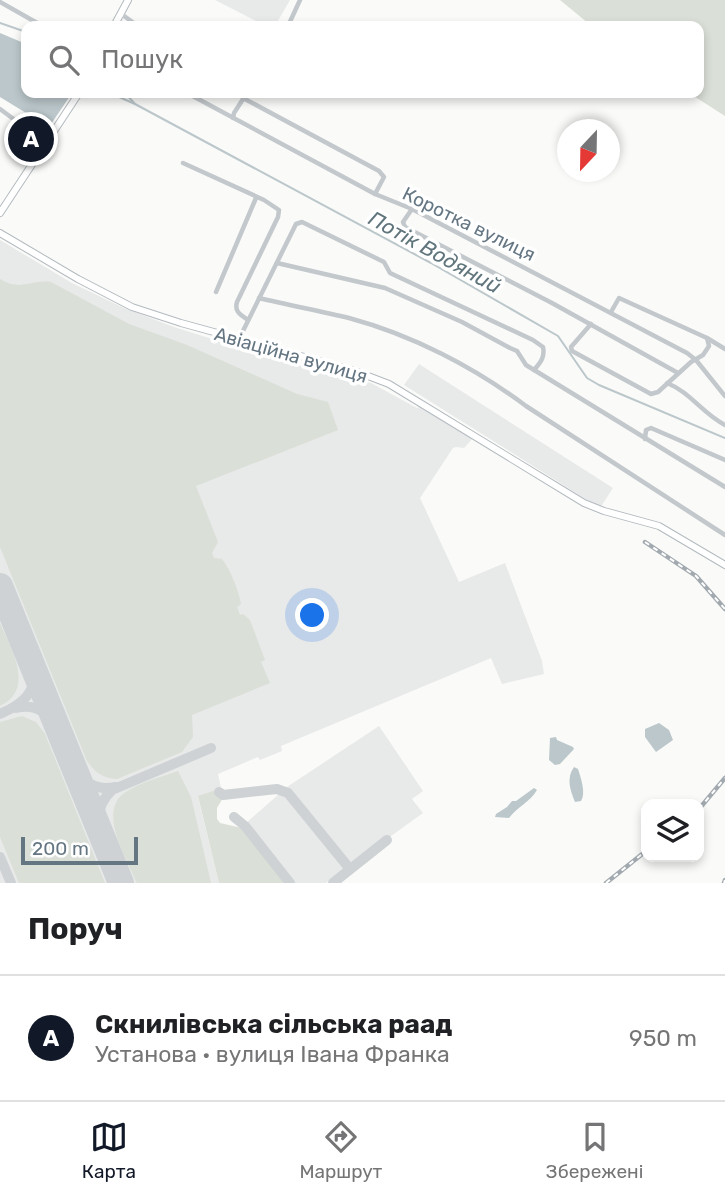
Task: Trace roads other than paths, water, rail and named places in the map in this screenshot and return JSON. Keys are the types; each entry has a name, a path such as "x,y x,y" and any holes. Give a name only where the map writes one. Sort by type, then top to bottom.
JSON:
{"street":[{"path":"116,21 128,0"},
{"path":"290,21 300,0"},
{"path":"0,2 34,21"},
{"path":"120,13 131,21"},
{"path":"0,213 76,98"},
{"name":"Коротка вулиця","path":"196,98 375,194 412,208 611,312 696,360 725,396"},
{"path":"233,119 243,98"},
{"path":"250,98 379,171 383,177 375,194"},
{"path":"0,109 47,144"},
{"path":"183,163 277,207 279,213 237,302 236,309 248,320"},
{"path":"216,292 256,198"},
{"path":"412,208 403,222 405,226 678,373"},
{"path":"240,339 296,224 302,222 384,262 390,273 533,340 542,347 544,353 543,359 534,370"},
{"name":"Авіаційна вулиця","path":"0,233 132,307 355,371 389,384 584,503 604,512 659,526 725,565"},
{"path":"277,263 385,288 462,322 517,351 524,363 534,370 725,487"},
{"path":"259,298 350,319 406,338 441,355 505,389 537,413 725,534"},
{"path":"611,312 619,298 707,338 725,349"},
{"path":"591,324 571,347 573,352 651,394 656,394 707,350 707,338"},
{"path":"667,383 725,425"},
{"path":"645,439 646,430 649,428 725,460"}],"waterway":[{"name":"Потік Водяний","path":"0,23 21,30"},
{"path":"121,98 135,104"},
{"name":"Потік Водяний","path":"130,98 135,104 431,263 558,336 587,378 599,385 725,438"}],"railway":[{"path":"645,542 696,576 725,609"},
{"path":"704,803 725,778"},
{"path":"606,883 641,855"}],"place":[{"name":"Скнилівська сільська раад","path":"31,139"}]}
